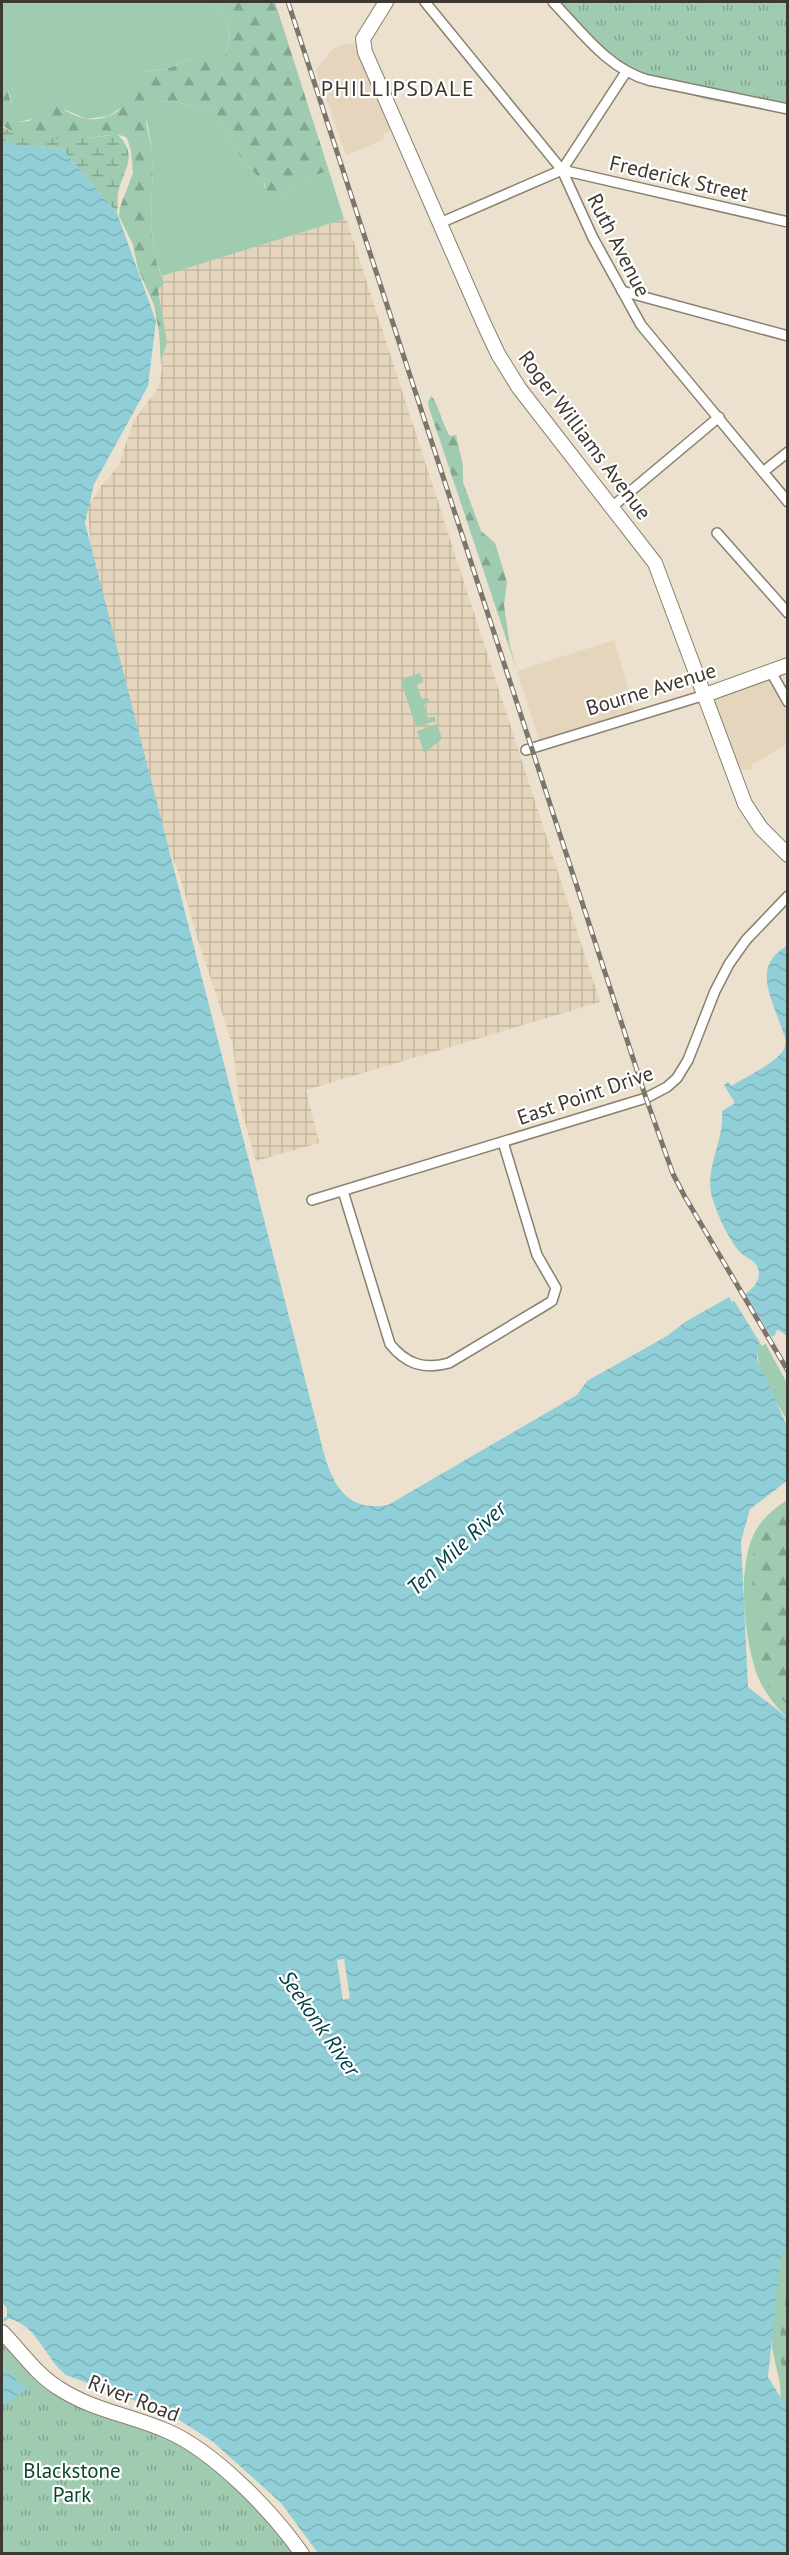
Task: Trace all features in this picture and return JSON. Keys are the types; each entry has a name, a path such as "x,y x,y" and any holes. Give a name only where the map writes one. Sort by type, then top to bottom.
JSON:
{"main road":[{"name":"Roger Williams Avenue","path":"386,2 363,39 365,52 483,322 507,370 540,416 649,553 660,573 745,804 761,828 788,855"},
{"name":"Bourne Avenue","path":"705,695 788,665"},
{"name":"River Road","path":"2,2332 37,2370 57,2387 91,2405 170,2432 204,2453 281,2525 302,2553"}],"street":[{"name":"Ruth Avenue","path":"425,2 562,170 593,238 641,325 788,502"},
{"path":"553,2 610,61 626,72 648,80 788,110"},
{"path":"440,223 562,170 626,72"},
{"name":"Frederick Street","path":"562,170 788,222"},
{"path":"622,291 788,336"},
{"path":"613,506 719,417"},
{"path":"764,472 788,452"},
{"path":"717,532 788,613"},
{"path":"771,672 788,702"},
{"name":"Bourne Avenue","path":"526,750 705,695"},
{"name":"East Point Drive","path":"312,1200 646,1098 667,1087 677,1078 688,1060 715,991 729,964 746,940 788,896"},
{"name":"East Point Drive","path":"343,1191 390,1344 400,1356 411,1363 436,1367 449,1364 544,1306 555,1296 556,1288 537,1255 503,1142"}],"shaded area":[{"path":"355,43 362,47 396,128 383,134 384,139 346,155 316,70 333,49 344,44"},
{"path":"346,218 600,1002 306,1090 319,1143 256,1161 239,1101 233,1046 196,934 181,880 164,834 92,559 88,512 89,505 101,486 118,467 134,420 156,391 160,381 162,367 160,357 162,362 167,342 158,289 164,283 162,276"},
{"path":"614,640 637,720 542,749 517,671"},
{"path":"777,673 787,696 787,744 753,764 750,770 736,769 707,697"}],"green space":[{"path":"2,2 212,2 226,21 230,33 228,47 225,56 187,60 166,69 146,71 123,106 109,116 86,119 66,110 19,122 13,114 10,95 2,79"},
{"path":"212,2 275,2 329,171 308,179 278,200 268,194 264,181 240,156 214,111 170,101 159,102 149,108 146,124 153,155 151,227 156,261 164,283 158,290 167,342 161,363 154,305 138,269 133,245 119,216 120,207 133,173 127,138 111,135 70,140 46,140 34,139 12,131 2,125 2,79 19,122 30,121 41,102 82,118 97,119 108,116 122,107 135,80 143,73 166,69 193,59 225,56 230,33 226,21"},
{"path":"553,2 787,2 787,114 705,99 626,76"},
{"path":"170,101 214,111 240,156 264,181 264,187 278,200 308,179 329,171 344,219 162,276 156,261 151,227 153,156 146,116 149,108 159,102"},
{"path":"2,127 27,136 58,139 117,134 128,149 129,156 118,193 117,213 62,149 12,145 2,137"},
{"path":"431,396 450,436 456,435 463,466 463,482 481,531 495,543 507,582 504,605 510,646 517,671 429,408 428,402"},
{"path":"420,673 423,682 417,685 422,699 428,698 429,702 424,704 428,718 434,716 436,721 416,727 401,682 402,679"},
{"path":"437,724 442,739 424,753 417,731"},
{"path":"764,1341 787,1383 787,1420 766,1385 759,1366 758,1346"},
{"path":"787,1500 787,1717 763,1688 753,1662 746,1624 744,1584 745,1564 755,1532 773,1510"},
{"path":"787,1503 787,1704 769,1687 757,1645 751,1563 762,1523 780,1506"},
{"path":"787,2225 787,2424 781,2409 780,2383 772,2348 772,2327 776,2251"},
{"path":"787,2290 787,2385 778,2349"},
{"name":"Blackstone Park","path":"2,2342 48,2389 66,2401 105,2417 163,2435 201,2456 266,2518 294,2553 2,2553"}],"water":[{"path":"2,137 12,145 62,149 117,213 156,321 148,386 94,484 85,523 321,1444 333,1477 342,1491 353,1501 368,1506 388,1505 577,1395 587,1381 667,1336 685,1322 729,1297 732,1302 753,1287 758,1278 758,1268 738,1250 726,1232 712,1197 711,1175 721,1133 722,1111 735,1103 724,1085 728,1082 731,1086 760,1069 781,1054 785,1047 785,1038 767,985 767,974 769,964 776,954 787,946 787,1336 779,1330 775,1335 759,1344 757,1359 787,1426 787,1481 750,1509 741,1541 748,1687 788,1718 788,2240 780,2261 768,2377 787,2408 787,2553 318,2553 281,2503 212,2441 168,2413 66,2375 34,2335 18,2322 7,2318 7,2308 2,2303"},
{"path":"2,2362 7,2372 16,2376 17,2383 30,2388 10,2400 2,2408"}],"pier":[{"path":"744,1292 773,1339 762,1346 733,1299"},
{"path":"344,1959 350,1998 343,2000 337,1960"}],"railway":[{"path":"288,2 646,1098 673,1174 788,1371"}],"district":[{"name":"PHILLIPSDALE","path":"398,88"}],"water label":[{"name":"Ten Mile River","path":"456,1548"},
{"name":"Seekonk River","path":"320,2023"}]}
